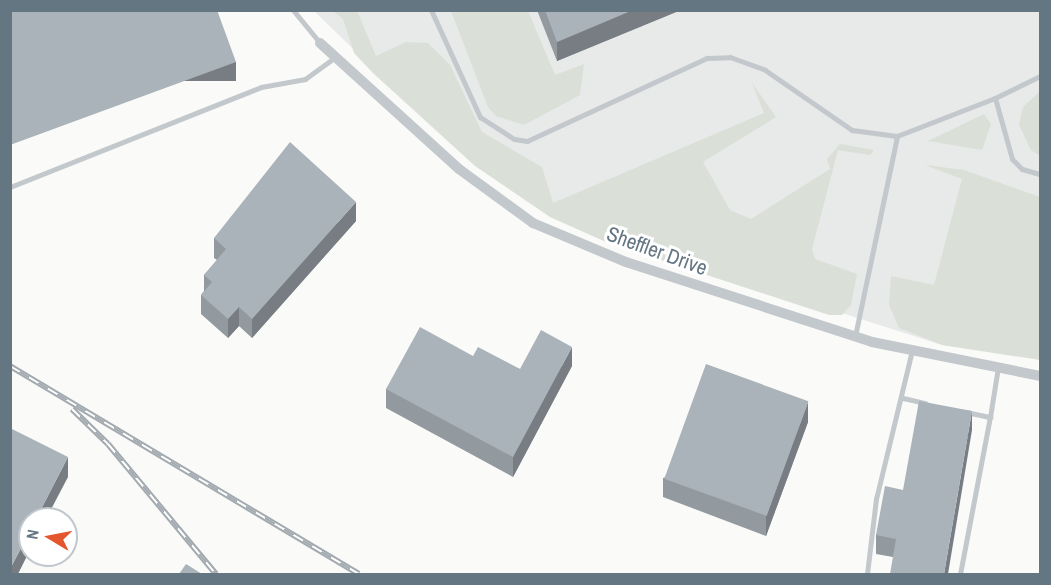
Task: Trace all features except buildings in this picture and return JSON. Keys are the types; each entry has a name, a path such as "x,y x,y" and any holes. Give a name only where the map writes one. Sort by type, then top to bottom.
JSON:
{"street":[{"name":"Sheffler Drive","path":"320,43 459,169 533,224 626,262 855,337 1041,376"}],"lane":[{"path":"293,10 320,43"},
{"path":"431,10 480,117 514,140 527,141 707,58 730,57 765,70 852,130 897,136 994,98 1041,76"},
{"path":"10,188 261,87 305,79 335,57"},
{"path":"994,98 1012,159 1022,169 1041,174"},
{"path":"855,337 897,136"},
{"path":"867,574 876,499 903,398 912,350"},
{"path":"960,574 998,368"},
{"path":"903,398 935,405"},
{"path":"957,410 990,417"}],"shaded area":[{"path":"314,11 1040,11 1040,356 942,345 575,228 445,138"},
{"path":"333,11 357,11 376,56 406,42 428,43 450,65 482,132 542,167 553,203 764,113 752,83 776,117 703,162 730,210 751,219 830,169 827,159 840,144 874,150 870,155 838,150 812,249 815,259 857,274 851,305 842,315 829,315 606,242 550,217 475,166 373,73 354,53 343,19"},
{"path":"451,11 528,11 555,75 584,64 580,95 524,125 496,116 488,107"},
{"path":"1040,91 1040,156 1031,150 1019,125 1023,107"},
{"path":"984,114 991,124 982,150 928,141"},
{"path":"925,165 964,170 1040,197 1040,360 942,345 899,328 889,305 891,276 934,285 962,179"}],"railway":[{"path":"10,366 359,574"},
{"path":"72,409 108,444 216,574"}]}
